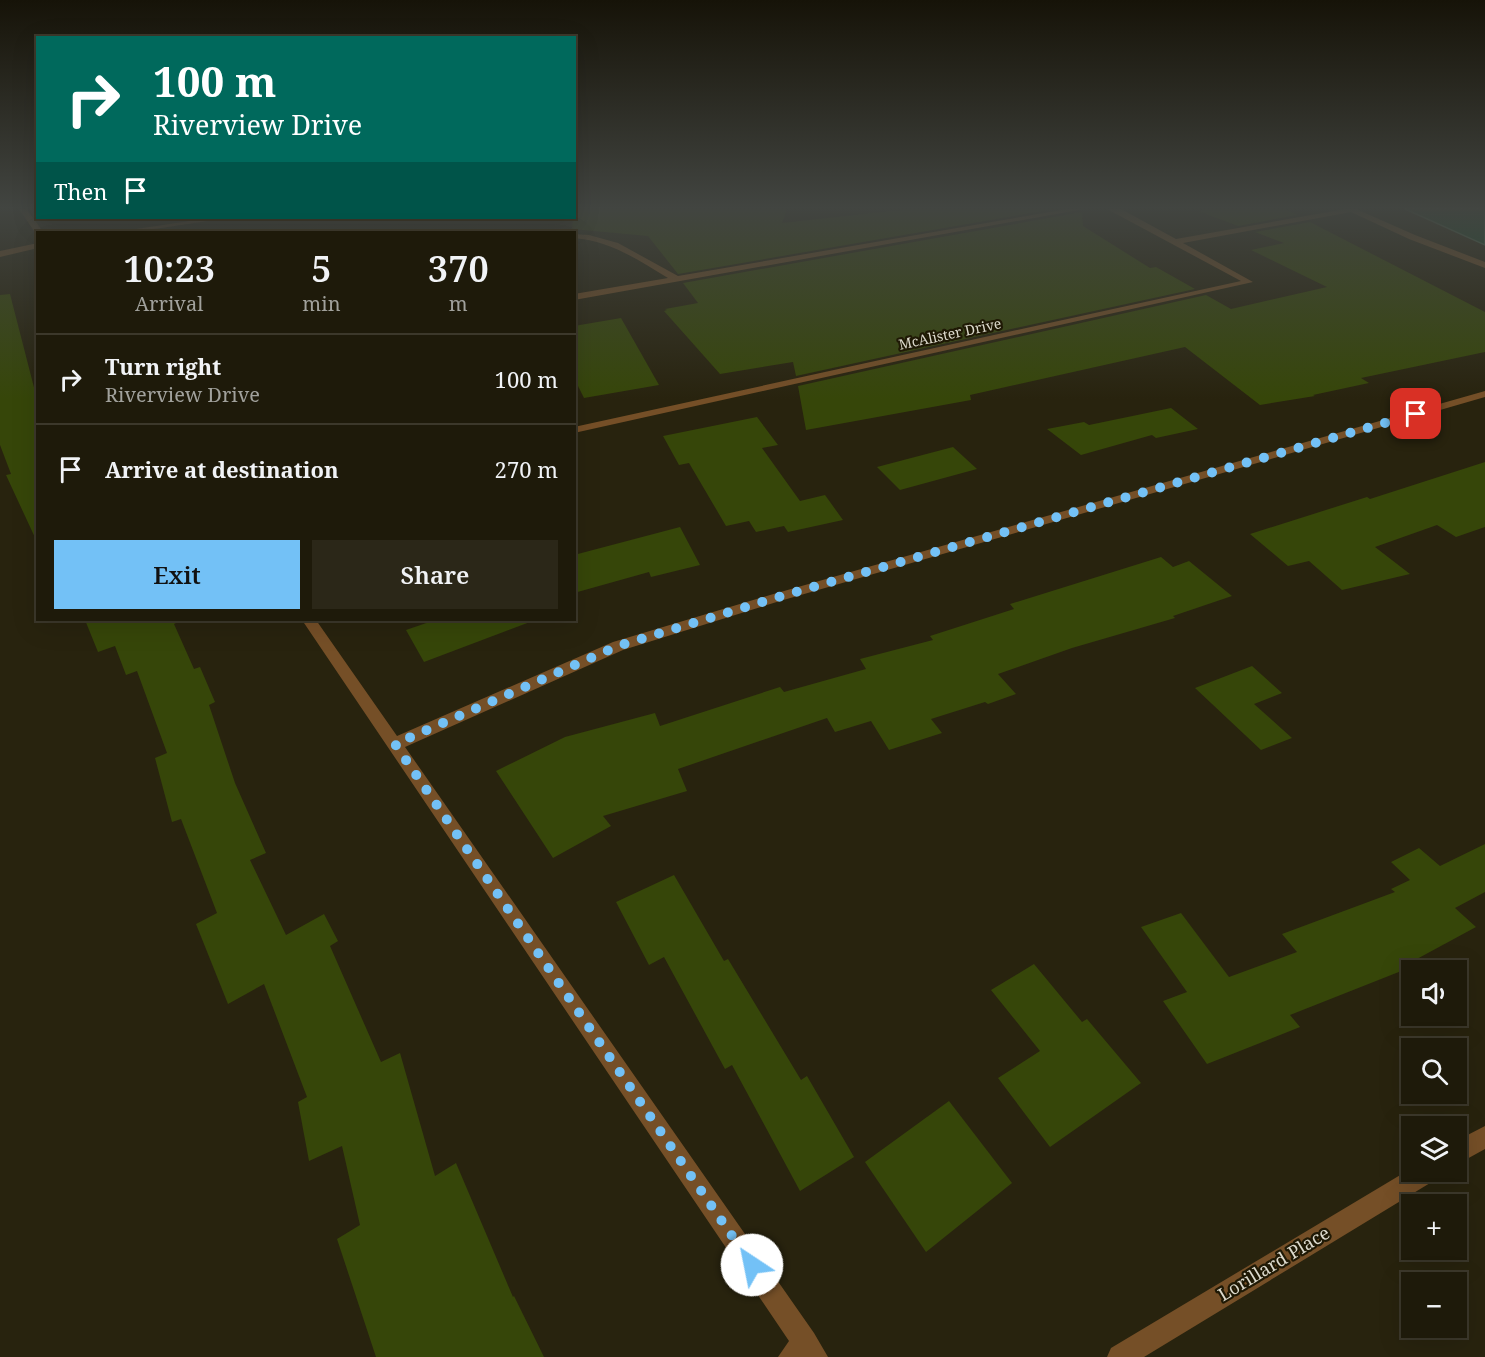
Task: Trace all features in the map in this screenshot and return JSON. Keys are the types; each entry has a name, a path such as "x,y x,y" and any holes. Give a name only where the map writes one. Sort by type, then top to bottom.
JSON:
{"street":[{"path":"665,272 676,279"},
{"path":"576,297 715,272"},
{"name":"McAlister Drive","path":"576,430 1250,282 1232,272"},
{"path":"395,744 618,646 775,598 1485,394"},
{"path":"310,621 804,1352"},
{"path":"1467,1148 1485,1137"},
{"name":"Lorillard Place","path":"1120,1357 1410,1182"}],"building":[{"path":"743,272 1165,272 1195,289 796,376 793,362 720,374 664,311 698,303 683,283"},
{"path":"1297,272 1408,272 1485,312 1485,352 1361,378 1369,383 1313,395 1315,396 1260,405 1185,347 970,395 971,400 806,430 798,386 1206,295 1231,309 1327,287"},
{"path":"10,294 36,395 36,540 6,475 11,474 0,445 0,295"},
{"path":"621,318 659,385 584,398 576,382 576,326"},
{"path":"1171,408 1198,429 1156,438 1152,435 1081,455 1047,429 1084,422 1089,425"},
{"path":"757,417 778,445 762,448 800,501 825,495 843,520 788,532 784,526 756,532 749,521 726,526 689,463 679,465 663,436"},
{"path":"953,447 977,469 900,490 877,467"},
{"path":"1485,462 1485,527 1456,537 1437,525 1375,547 1410,574 1342,590 1309,561 1288,566 1250,534 1367,497 1370,499"},
{"path":"680,527 700,565 651,577 649,572 576,592 576,554"},
{"path":"1161,557 1173,567 1189,561 1232,596 1173,616 1175,618 1072,648 998,674 1016,694 931,719 942,733 889,750 871,721 835,732 827,718 678,769 687,791 603,816 611,826 553,858 496,771 565,737 655,713 660,726 780,687 784,692 866,669 860,659 933,640 930,636 1014,609 1010,604"},
{"path":"85,621 178,621 174,624 194,669 200,667 215,702 209,705 235,783 266,853 250,860 286,935 324,914 338,941 330,946 381,1062 400,1053 435,1176 456,1163 513,1297 544,1357 376,1357 337,1239 360,1225 342,1146 309,1161 298,1102 307,1097 264,984 228,1004 196,924 217,913 181,819 172,822 155,758 167,753 137,671 126,675 115,646 98,652"},
{"path":"432,621 530,622 424,662 406,630"},
{"path":"1252,666 1282,693 1254,704 1292,738 1261,750 1195,688"},
{"path":"1485,844 1485,892 1455,908 1476,927 1415,960 1401,960 1401,971 1290,1015 1300,1027 1207,1064 1163,1001 1187,992 1141,927 1181,913 1229,977 1297,952 1282,934 1395,892 1391,889 1410,880 1391,862 1419,848 1440,866"},
{"path":"674,875 724,961 728,959 801,1080 807,1076 854,1157 800,1191 732,1065 725,1069 664,957 649,965 616,902"},
{"path":"1034,964 1082,1022 1087,1019 1141,1083 1050,1147 998,1078 1040,1051 991,990"},
{"path":"949,1101 1012,1183 926,1252 865,1162"}],"route":[{"path":"752,1265 395,744 618,646 775,598 1416,414"}]}
